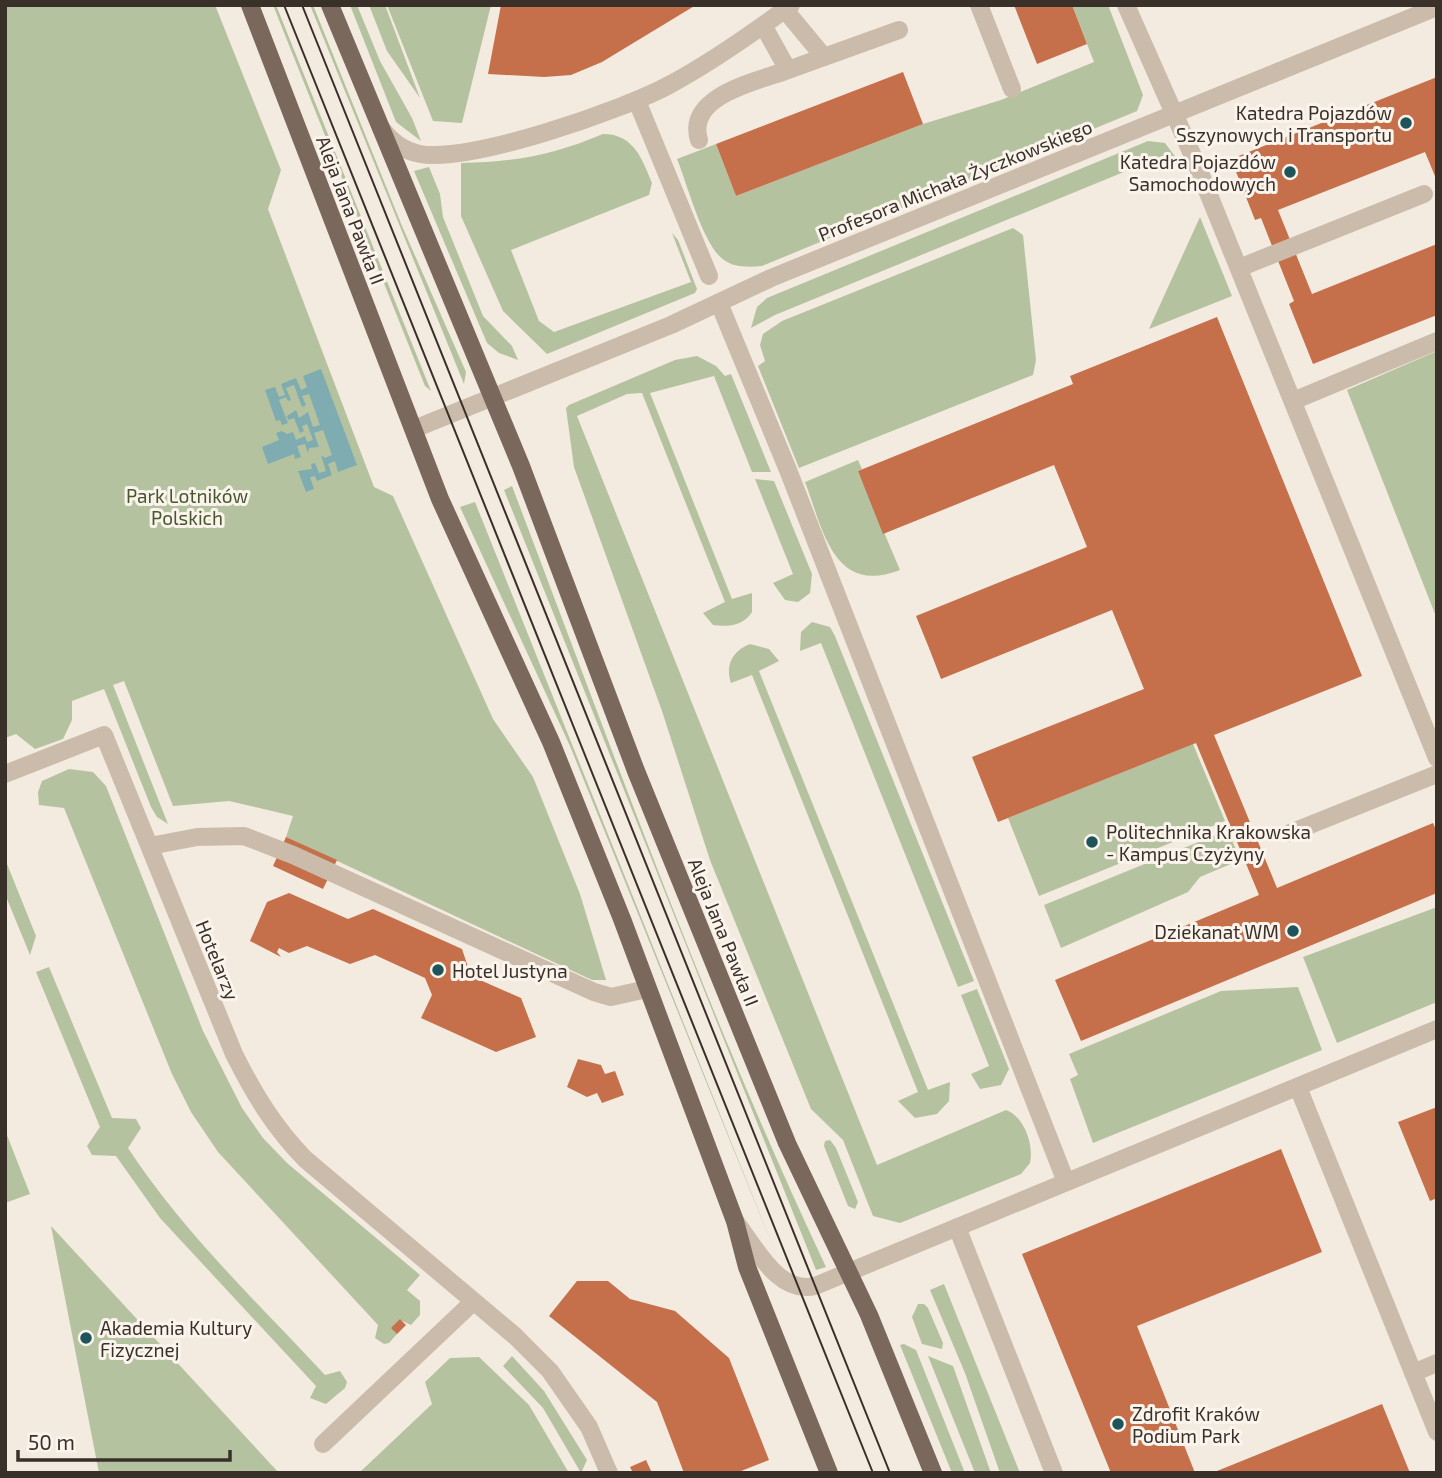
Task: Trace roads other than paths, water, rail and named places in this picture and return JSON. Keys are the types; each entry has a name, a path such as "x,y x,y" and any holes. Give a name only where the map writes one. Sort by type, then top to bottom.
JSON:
{"main road":[{"name":"Aleja Jana Pawła II","path":"250,5 463,553 551,742 735,1221 747,1267 829,1473"},
{"name":"Aleja Jana Pawła II","path":"330,5 493,399 636,771 768,1098 799,1172 849,1273 933,1473"}],"street":[{"path":"979,5 1012,89"},
{"path":"1126,5 1239,268 1437,758"},
{"path":"376,121 393,141 419,154 438,155 501,144 637,101 670,85 788,7 824,57"},
{"name":"Profesora Michała Życzkowskiego","path":"493,399 719,303 771,278 1437,7"},
{"path":"763,25 788,70"},
{"path":"699,140 697,134 702,114 718,95 899,30"},
{"path":"637,101 709,276"},
{"path":"1239,268 1424,194"},
{"path":"719,303 788,470 1066,1182"},
{"path":"1293,401 1437,341"},
{"path":"414,429 493,399"},
{"name":"Hotelarzy","path":"5,774 104,735 234,1054 278,1131 305,1159 515,1336 571,1397 589,1427 609,1473"},
{"path":"1290,833 1437,774"},
{"path":"149,846 197,837 244,836 594,992 619,996 647,989"},
{"path":"735,1221 785,1283 810,1287 1437,1029"},
{"path":"1298,1087 1437,1432"},
{"path":"957,1227 1054,1473"},
{"path":"323,1444 473,1302"},
{"path":"1413,1373 1437,1363"}],"water":[{"path":"321,369 357,465 338,472 335,461 328,464 332,475 317,481 315,476 310,477 314,489 306,492 298,471 312,469 311,464 315,463 319,473 326,471 321,455 325,458 332,455 323,430 314,433 319,447 309,448 308,453 305,444 297,446 301,457 295,459 294,454 268,464 262,447 279,440 276,433 282,431 287,434 293,432 296,440 305,436 307,442 313,440 307,424 302,426 304,431 300,433 294,418 288,420 287,416 296,410 299,418 308,412 313,427 320,425 309,394 302,396 306,405 302,407 294,385 286,388 291,400 288,401 286,397 279,400 288,423 282,425 280,420 276,421 265,390 275,387 279,397 285,395 281,384 296,378 301,390 307,387 303,376"}],"tram line":[{"path":"284,5 873,1473"},
{"path":"302,5 890,1473"}],"place":[{"name":"Katedra Pojazdów Sszynowych i Transportu","path":"1406,123"},
{"name":"Katedra Pojazdów Samochodowych","path":"1290,172"},
{"name":"Politechnika Krakowska - Kampus Czyżyny","path":"1092,842"},
{"name":"Dziekanat WM","path":"1293,931"},
{"name":"Hotel Justyna","path":"438,970"},
{"name":"Akademia Kultury Fizycznej","path":"86,1338"},
{"name":"Zdrofit Kraków Podium Park","path":"1118,1424"}],"park label":[{"name":"Park Lotników Polskich","path":"187,506"}]}
